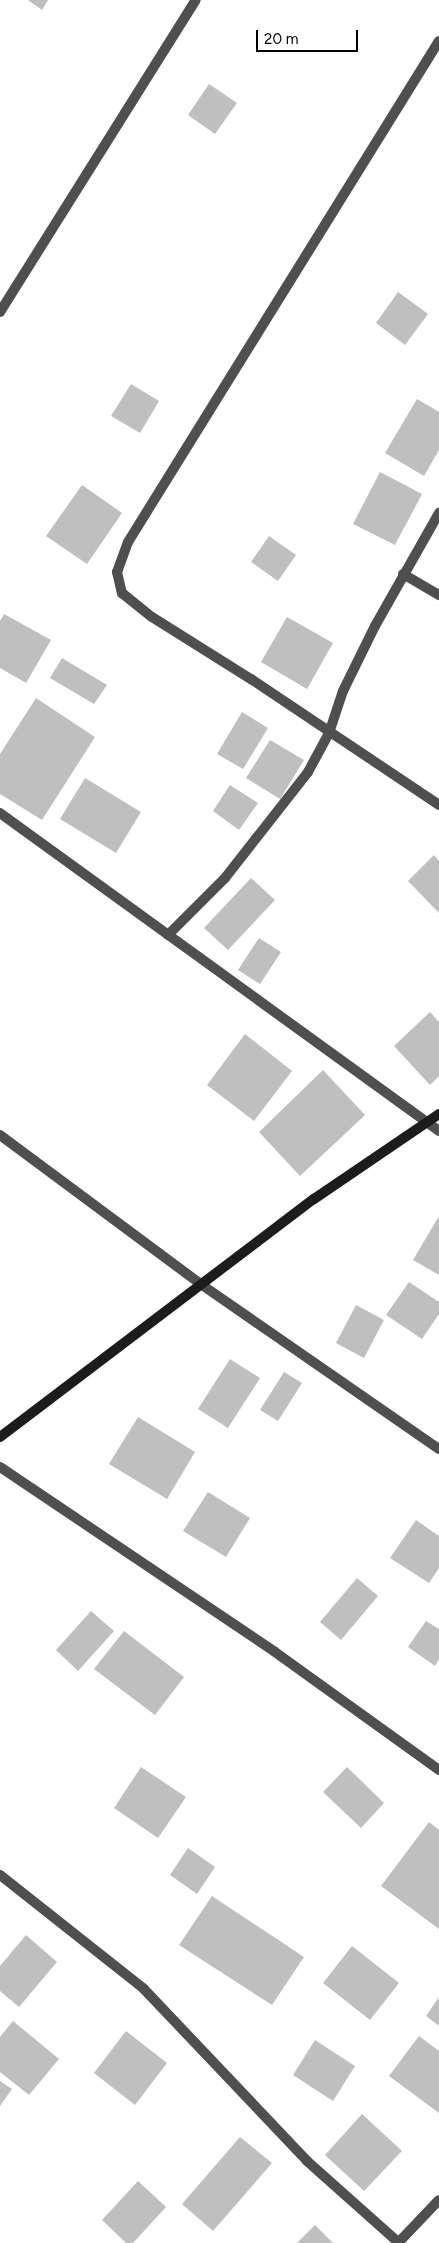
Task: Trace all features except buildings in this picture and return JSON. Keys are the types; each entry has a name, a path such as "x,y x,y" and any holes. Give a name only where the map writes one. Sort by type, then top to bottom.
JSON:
{"street":[{"path":"0,312 196,0"},
{"path":"439,41 128,542 117,572 122,593 152,617 439,805"},
{"path":"168,935 225,878 269,826 308,772 329,733 343,691 403,574 439,513"},
{"path":"403,574 439,595"},
{"path":"0,813 439,1131"},
{"path":"0,1437 314,1199 439,1114"},
{"path":"0,1135 202,1284 439,1449"},
{"path":"0,1467 291,1663 439,1770"},
{"path":"0,1875 143,1988 307,2161 399,2243 439,2200"}]}
